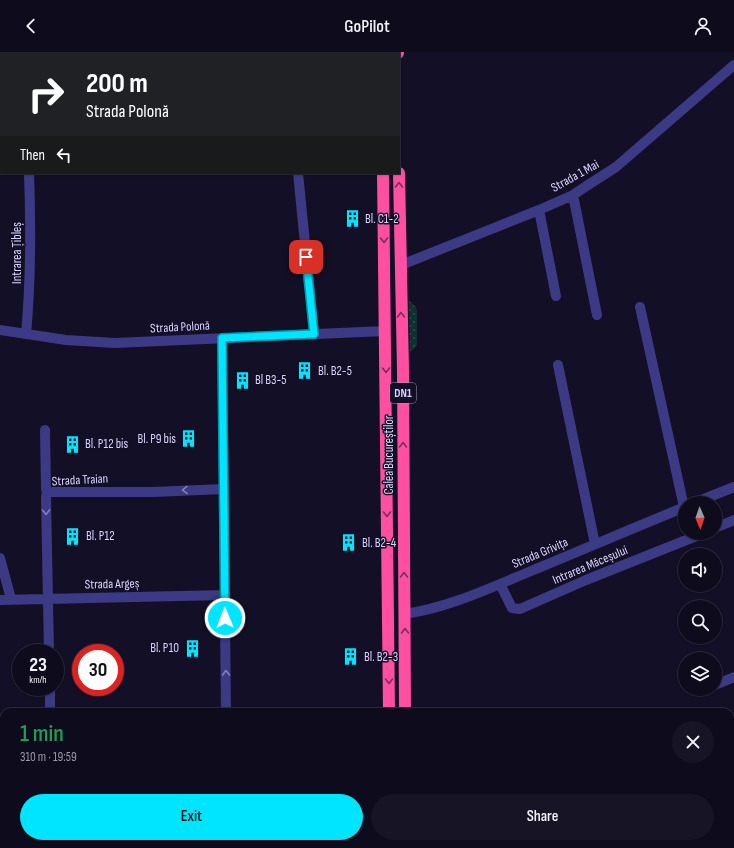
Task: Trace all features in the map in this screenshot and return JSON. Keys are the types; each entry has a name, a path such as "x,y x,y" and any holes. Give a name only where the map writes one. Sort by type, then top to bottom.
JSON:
{"highway":[{"name":"Calea Bucureștilor","path":"383,174 389,708"},
{"name":"Calea Bucureștilor","path":"399,174 405,708"}],"street":[{"name":"Strada 1 Mai","path":"401,265 573,195 616,167 734,65"},
{"name":"Intrarea Țibleș","path":"26,334 30,292 31,236 29,174"},
{"path":"298,174 314,334"},
{"path":"573,195 597,315"},
{"path":"539,210 556,296"},
{"name":"Strada Grivița","path":"640,307 682,496"},
{"name":"Strada Polonă","path":"0,330 66,340 107,343 385,332"},
{"path":"222,338 226,708"},
{"path":"558,365 595,544"},
{"path":"45,430 47,492"},
{"path":"712,496 734,487"},
{"name":"Strada Traian","path":"49,644 47,492 153,492 224,489"},
{"name":"Strada Grivița","path":"404,614 424,611 445,605 500,584 678,509"},
{"path":"722,525 734,520"},
{"name":"Intrarea Măceșului","path":"500,584 512,608 520,609 586,580 686,540"},
{"path":"0,558 11,599"},
{"name":"Strada Argeș","path":"0,600 225,595"},
{"path":"722,682 734,677"},
{"path":"50,696 50,708"}],"green space":[{"path":"409,301 417,310 417,344 416,347 410,352"}],"place":[{"name":"Bl. C1-2","path":"352,219"},
{"name":"Bl. B2-5","path":"305,371"},
{"name":"Bl B3-5","path":"242,380"},
{"name":"Bl. P9 bis","path":"189,439"},
{"name":"Bl. P12 bis","path":"72,444"},
{"name":"Bl. P12","path":"73,536"},
{"name":"Bl. B2-4","path":"349,543"},
{"name":"Bl. P10","path":"192,648"},
{"name":"Bl. B2-3","path":"351,657"}],"route":[{"path":"225,618 222,338 314,334 306,257"}]}
